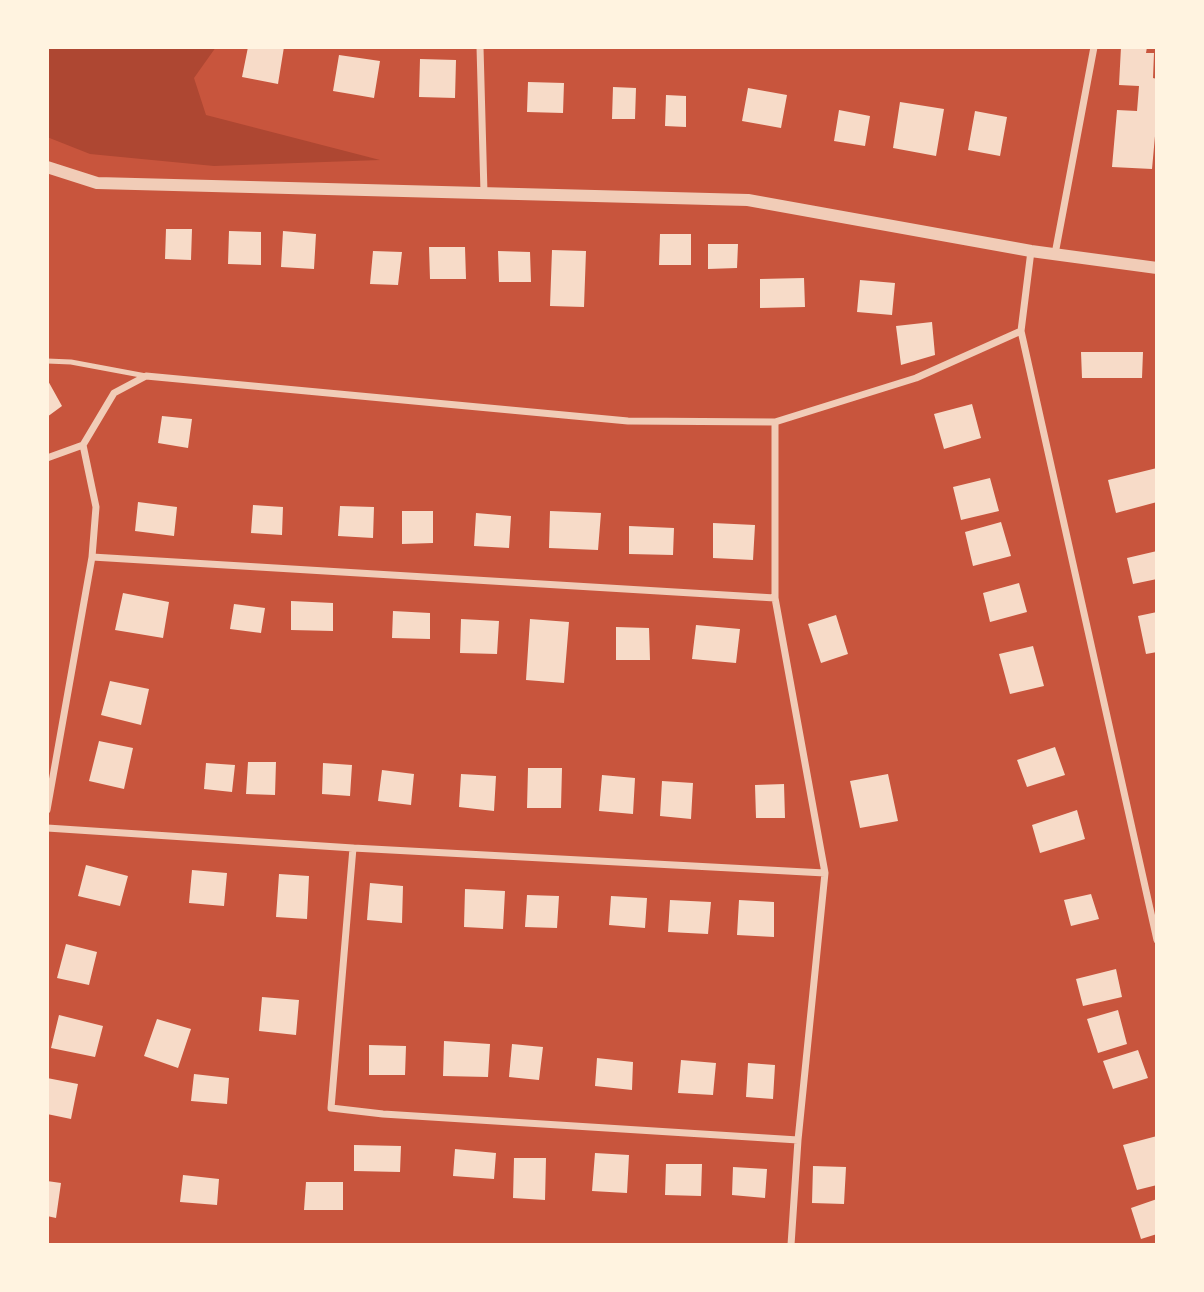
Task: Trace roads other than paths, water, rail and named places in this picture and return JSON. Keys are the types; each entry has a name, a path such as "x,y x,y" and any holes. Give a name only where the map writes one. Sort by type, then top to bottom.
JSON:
{"street":[{"path":"480,47 484,193"},
{"path":"1055,254 1094,47"},
{"path":"47,167 97,184 748,200 1031,251 1157,268"},
{"path":"1031,251 1021,331 1157,940"},
{"path":"47,458 83,446 114,393 146,376 628,421 775,422 916,378 1021,331"},
{"path":"775,422 775,598 825,873 798,1140 791,1245"},
{"path":"47,810 92,557 96,507 83,446"},
{"path":"92,557 775,598"},
{"path":"47,828 352,848 825,873"},
{"path":"352,848 331,1108 383,1114 798,1140"}],"lane":[{"path":"47,361 71,362 146,376"}]}
